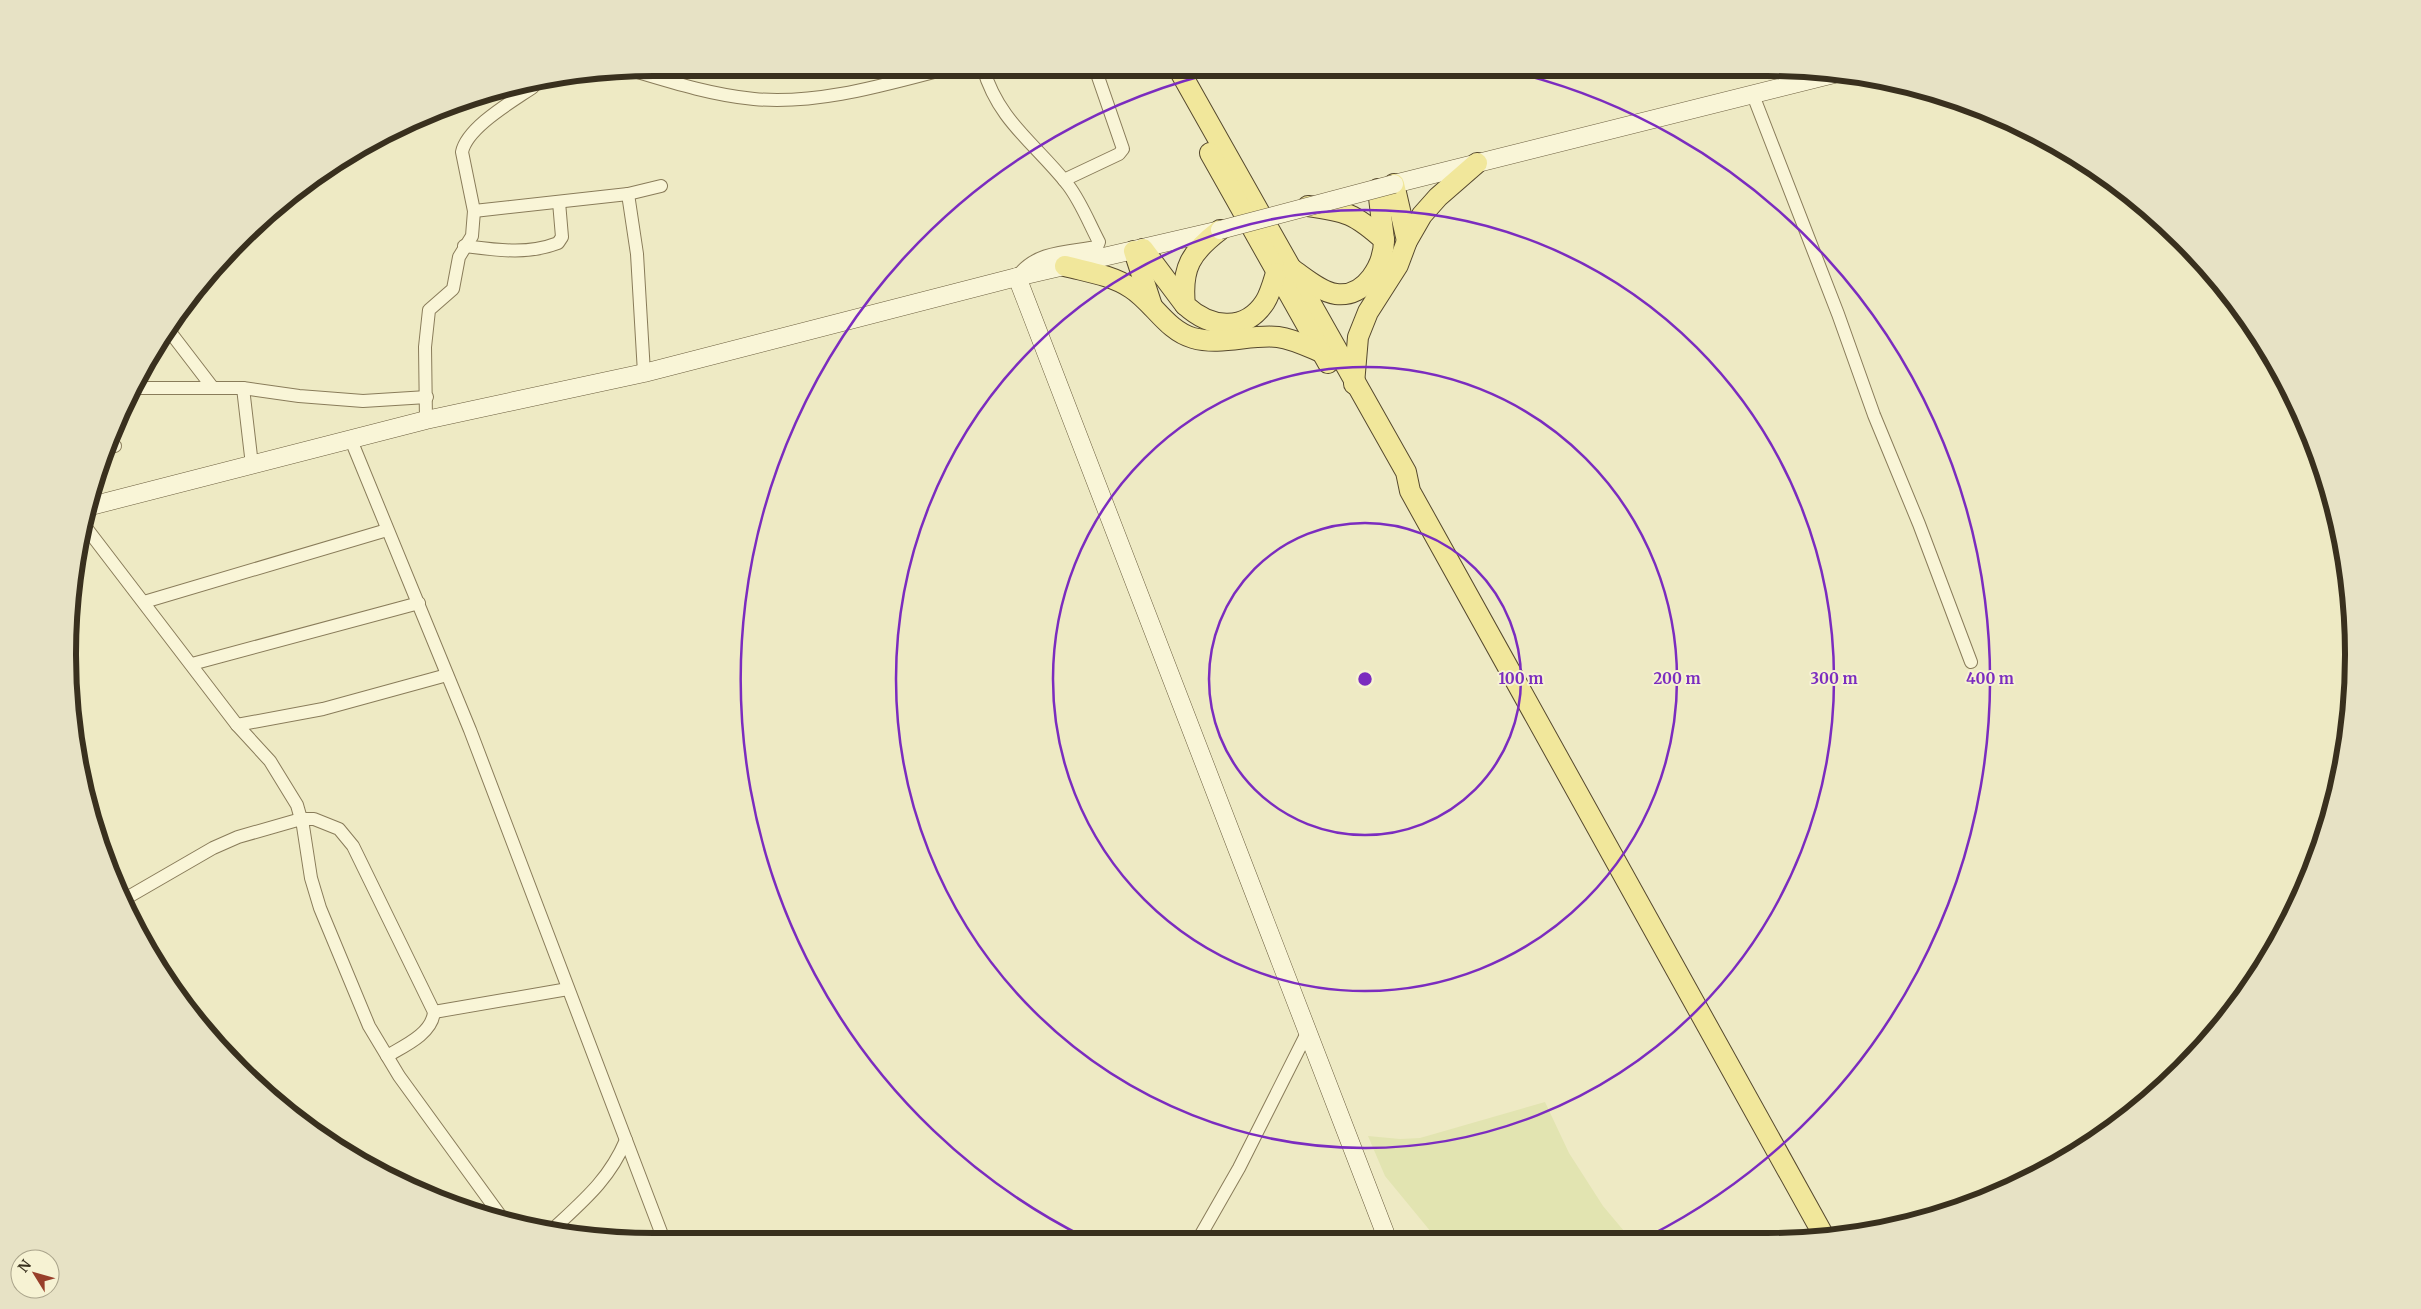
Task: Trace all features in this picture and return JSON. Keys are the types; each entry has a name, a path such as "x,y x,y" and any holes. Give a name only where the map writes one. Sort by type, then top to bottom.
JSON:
{"main road":[{"path":"1168,76 1283,271 1354,384 1406,472 1410,491 1821,1230"},
{"path":"1182,76 1283,271 1321,352 1394,480 1410,491"},
{"path":"1354,384 1358,337 1368,312 1398,265 1407,241 1422,215 1438,197 1477,163"},
{"path":"1283,271 1336,294 1350,293 1367,283 1384,253 1386,187"},
{"path":"1386,187 1407,241"},
{"path":"1308,206 1341,210 1362,220 1384,240"},
{"path":"1185,305 1183,283 1189,262 1200,246 1220,230"},
{"path":"1138,250 1185,305 1197,316 1216,324 1233,325 1252,316 1265,302 1283,271"},
{"path":"1138,250 1152,306"},
{"path":"1065,266 1108,277 1131,288 1173,327 1193,338 1228,341 1277,337 1321,352"}],"street":[{"path":"652,76 702,90 755,99 807,98 881,86 919,76"},
{"path":"986,76 1003,112 1064,180 1095,234 1099,246 1036,260 1025,266 1017,277"},
{"path":"1064,180 1119,154 1123,149 1098,76"},
{"path":"96,505 426,420 644,373 1017,277 1220,230 1477,163 1817,78"},
{"path":"426,420 425,347 429,310 453,289 458,257 472,236 474,211 462,152 464,143 496,114 530,90"},
{"path":"1753,94 1838,314 1874,415 1919,524 1972,662"},
{"path":"474,211 628,194 661,186"},
{"path":"628,194 637,254 644,373"},
{"path":"464,246 516,252 547,248 558,243 562,237 559,202"},
{"path":"1017,277 1386,1233"},
{"path":"172,336 213,388"},
{"path":"142,388 243,388 299,396 363,401 426,397"},
{"path":"243,388 252,465"},
{"path":"351,440 448,674 661,1233"},
{"path":"144,602 387,530"},
{"path":"89,532 237,725 270,761 297,805 311,878 320,908 358,1003 387,1056 411,1092 497,1210"},
{"path":"192,664 420,603"},
{"path":"237,725 330,708 448,674"},
{"path":"130,896 213,848 238,837 301,819 314,819 328,823 346,835 434,1012 433,1018 426,1030 413,1041 387,1056"},
{"path":"434,1012 568,989"},
{"path":"1202,1233 1239,1168 1308,1031"},
{"path":"558,1225 594,1191 609,1173 626,1140"}],"green space":[{"path":"1545,1102 1569,1153 1603,1206 1626,1233 1432,1233 1385,1176 1368,1136 1400,1139 1420,1138"}]}
